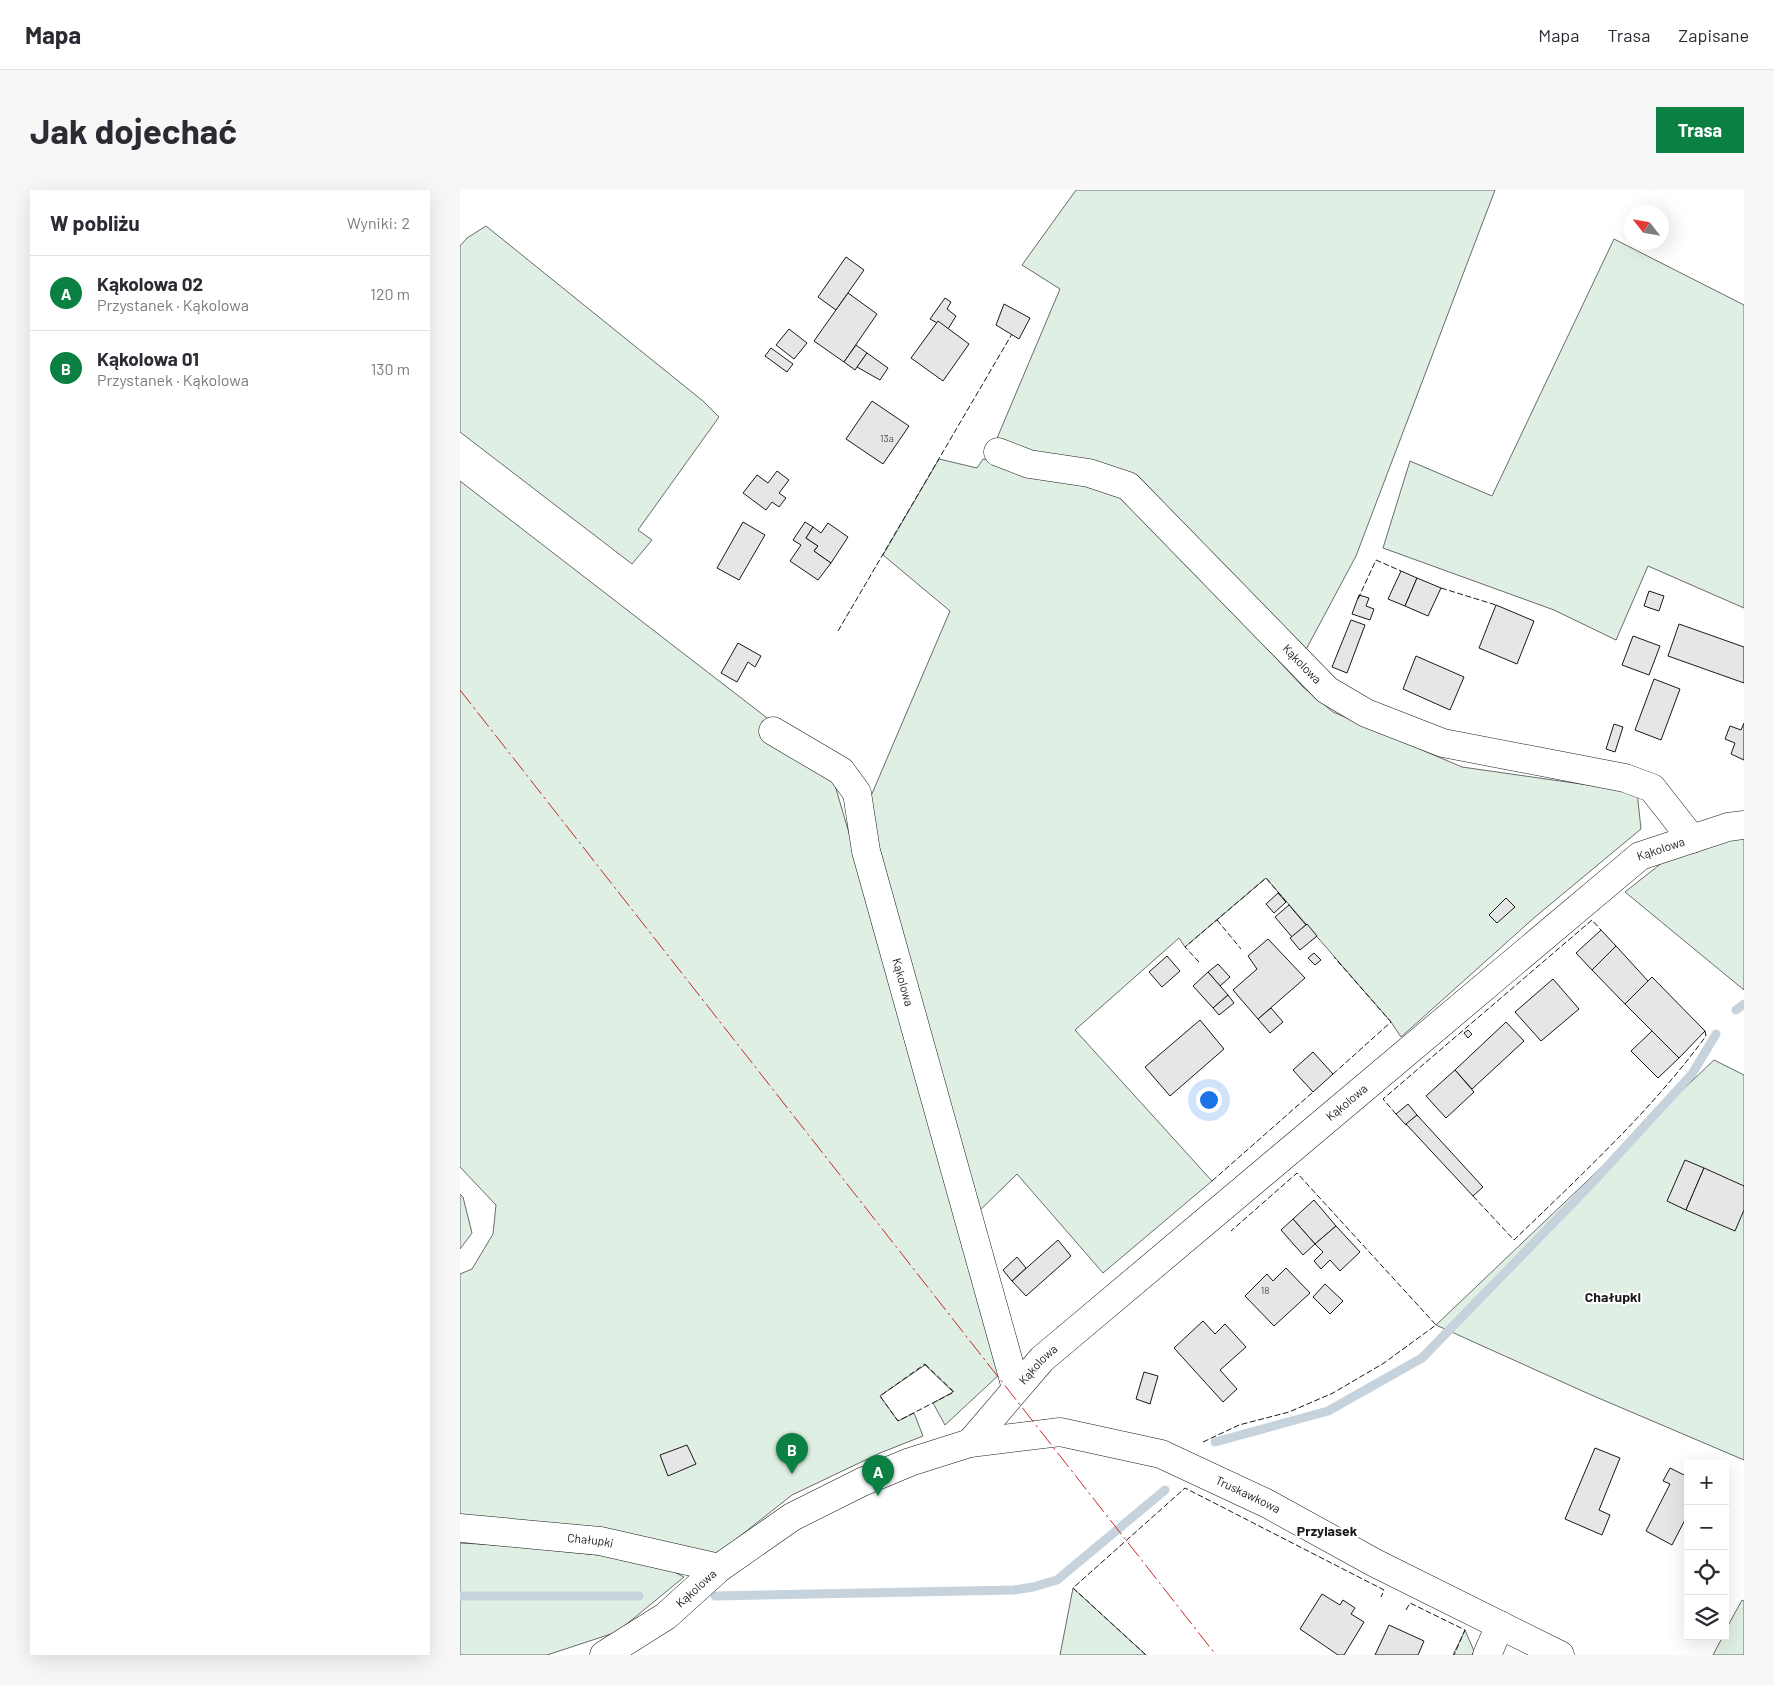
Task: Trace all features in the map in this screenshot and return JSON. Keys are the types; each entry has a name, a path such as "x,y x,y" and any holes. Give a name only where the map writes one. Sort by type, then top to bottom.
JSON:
{"street":[{"name":"Kąkolowa","path":"998,452 1029,464 1089,473 1128,486 1326,690 1366,713 1443,743 1625,778 1652,788 1692,839"},
{"name":"Kąkolowa","path":"773,731 841,771 857,792 866,851 1016,1388"},
{"name":"Kąkolowa","path":"604,1655 666,1616 719,1568 799,1513 862,1482 910,1462 970,1443 1042,1359 1640,856 1728,826 1744,825"},
{"name":"Truskawkowa","path":"970,1443 1060,1432 1160,1454 1266,1503 1375,1563 1560,1655"},
{"name":"Chałupki","path":"460,1528 600,1541 719,1568"},
{"path":"1487,1655 1500,1625"}],"green space":[{"path":"1076,190 1495,190 1356,556 1302,657 1136,480 995,443 1060,289 1022,265"},
{"path":"486,226 703,401 719,417 638,530 652,540 632,564 460,432 460,246 467,238"},
{"path":"1614,239 1624,244 1624,250 1636,250 1744,305 1744,608 1648,566 1616,640 1554,610 1383,548 1410,461 1492,496"},
{"path":"939,459 977,468 983,459 1085,480 1128,499 1303,687 1333,712 1462,767 1637,792 1641,829 1535,917 1401,1037 1391,1022 1266,878 1185,947 1179,938 1075,1030 1212,1181 1103,1273 1017,1174 972,1218 872,831 868,803 950,611 883,555"},
{"path":"460,481 771,721 834,782 913,1051 1002,1372 945,1425 933,1403 953,1392 925,1365 880,1396 898,1421 914,1413 923,1436 880,1453 792,1495 716,1555 460,1516 460,1274 472,1269 493,1234 496,1205 460,1167"},
{"path":"1744,834 1744,990 1625,892 1663,862"},
{"path":"1714,1060 1744,1075 1744,1460 1589,1394 1436,1325"},
{"path":"460,1194 463,1197 472,1233 460,1249"},
{"path":"460,1543 515,1546 653,1561 684,1577 617,1632 547,1655 460,1655"},
{"path":"1073,1588 1146,1655 1060,1655"},
{"path":"1742,1600 1744,1601 1744,1655 1713,1655 1721,1640 1729,1640 1729,1624"},
{"path":"1465,1630 1474,1651 1472,1655 1453,1655"}],"building":[{"path":"846,257 864,270 836,310 818,297"},
{"path":"848,293 877,314 844,362 814,341"},
{"path":"945,298 951,302 947,309 956,316 948,329 930,319"},
{"path":"1004,304 1030,318 1019,339 996,325"},
{"path":"938,321 969,344 943,381 911,358"},
{"path":"789,329 807,343 794,359 776,345"},
{"path":"856,345 867,353 855,370 844,362"},
{"path":"771,348 793,364 787,372 765,356"},
{"path":"867,353 888,368 880,380 857,367"},
{"path":"872,401 909,426 883,464 846,439"},
{"path":"777,471 789,480 779,493 786,498 779,507 772,502 766,510 743,493 757,475 768,483"},
{"path":"743,522 765,535 739,580 717,568"},
{"path":"805,522 813,527 806,538 818,546 814,551 831,563 818,580 790,561 801,545 793,540"},
{"path":"828,523 848,537 831,563 814,551 818,546 806,538 813,527 821,533"},
{"path":"1401,571 1417,578 1405,606 1388,599"},
{"path":"1417,578 1441,588 1428,616 1405,606"},
{"path":"1649,591 1664,596 1659,611 1644,606"},
{"path":"1359,595 1369,598 1366,606 1374,609 1370,620 1352,614"},
{"path":"1496,605 1534,621 1517,664 1479,648"},
{"path":"1351,620 1365,625 1347,673 1332,667"},
{"path":"1679,624 1744,647 1744,683 1668,656"},
{"path":"1633,636 1660,646 1649,675 1622,665"},
{"path":"738,643 761,656 755,667 748,662 737,682 721,673"},
{"path":"1416,656 1464,677 1450,710 1403,689"},
{"path":"1654,679 1680,689 1661,740 1635,730"},
{"path":"1744,723 1744,760 1731,754 1735,743 1725,739 1730,726 1741,730"},
{"path":"1614,724 1623,727 1615,752 1606,749"},
{"path":"1278,893 1286,902 1274,913 1266,904"},
{"path":"1506,898 1515,907 1497,923 1489,915"},
{"path":"1289,905 1306,925 1292,937 1275,917"},
{"path":"1307,924 1317,936 1300,950 1290,938"},
{"path":"1601,930 1616,946 1592,970 1576,953"},
{"path":"1268,939 1305,978 1258,1019 1233,990 1257,969 1248,956"},
{"path":"1616,946 1648,981 1625,1004 1592,970"},
{"path":"1314,953 1321,960 1315,965 1308,958"},
{"path":"1167,956 1180,971 1162,987 1149,972"},
{"path":"1218,964 1230,977 1220,986 1208,972"},
{"path":"1208,972 1228,995 1213,1008 1193,986"},
{"path":"1652,977 1705,1031 1679,1058 1625,1004"},
{"path":"1553,979 1579,1009 1541,1041 1515,1012"},
{"path":"1228,995 1234,1003 1219,1015 1213,1008"},
{"path":"1271,1008 1283,1022 1270,1033 1258,1019"},
{"path":"1200,1020 1224,1049 1170,1096 1145,1067"},
{"path":"1506,1022 1524,1041 1472,1089 1455,1070"},
{"path":"1468,1030 1472,1034 1468,1038 1464,1033"},
{"path":"1652,1031 1679,1058 1658,1078 1631,1051"},
{"path":"1313,1052 1333,1074 1313,1092 1293,1070"},
{"path":"1455,1070 1474,1092 1446,1118 1426,1096"},
{"path":"1408,1104 1417,1115 1406,1125 1396,1114"},
{"path":"1417,1115 1483,1187 1473,1196 1406,1124"},
{"path":"1685,1160 1704,1168 1686,1210 1667,1201"},
{"path":"1704,1168 1744,1186 1744,1210 1735,1231 1686,1210"},
{"path":"1314,1200 1336,1226 1315,1244 1293,1219"},
{"path":"1293,1219 1315,1244 1303,1255 1281,1230"},
{"path":"1336,1226 1360,1252 1340,1271 1330,1260 1321,1269 1314,1261 1323,1252 1315,1244"},
{"path":"1058,1240 1071,1256 1026,1296 1012,1281"},
{"path":"1017,1257 1026,1268 1012,1281 1003,1270"},
{"path":"1286,1268 1310,1293 1274,1326 1245,1296 1267,1274 1273,1281"},
{"path":"1325,1284 1343,1301 1330,1314 1313,1297"},
{"path":"1203,1321 1215,1334 1225,1324 1246,1347 1220,1370 1237,1389 1223,1402 1174,1348"},
{"path":"1144,1372 1158,1376 1150,1404 1136,1399"},
{"path":"687,1445 696,1464 668,1476 660,1455"},
{"path":"1595,1448 1620,1458 1599,1510 1610,1515 1602,1535 1565,1519"},
{"path":"1670,1468 1684,1475 1684,1522 1672,1545 1646,1531 1670,1484 1663,1481"},
{"path":"1322,1594 1340,1605 1343,1600 1355,1608 1351,1614 1364,1622 1344,1655 1338,1655 1300,1629"},
{"path":"1389,1625 1424,1641 1418,1655 1375,1655"}],"waterway":[{"path":"1736,1010 1744,1004"},
{"path":"1215,1442 1328,1411 1422,1358 1593,1182 1692,1074 1716,1034"},
{"path":"715,1596 1014,1590 1033,1587 1057,1580 1165,1490"},
{"path":"460,1596 639,1596"}],"fence":[{"path":"838,631 1012,334"},
{"path":"1358,599 1376,560 1401,571"},
{"path":"1441,588 1496,605"},
{"path":"1199,962 1185,947 1266,878 1289,905"},
{"path":"1217,920 1241,949"},
{"path":"1396,1114 1383,1099 1592,920 1601,930"},
{"path":"1333,1074 1391,1022 1334,957"},
{"path":"1473,1196 1514,1240 1590,1167 1639,1116 1685,1064 1706,1036 1705,1031"},
{"path":"1212,1181 1313,1092"},
{"path":"1203,1442 1239,1425 1289,1412 1333,1393 1384,1363 1436,1325 1297,1173 1231,1231"},
{"path":"925,1364 954,1392 898,1421 880,1396 925,1364"},
{"path":"1146,1655 1073,1588 1185,1488 1384,1590 1381,1597"},
{"path":"1406,1610 1410,1603 1465,1630 1454,1655"}],"power":[{"path":"460,690 1216,1655"}],"place":[{"name":"Kąkolowa 01","path":"792,1474"},
{"name":"Kąkolowa 02","path":"878,1496"}],"district":[{"name":"Chałupki","path":"1613,1297"},
{"name":"Przylasek","path":"1327,1531"}]}
